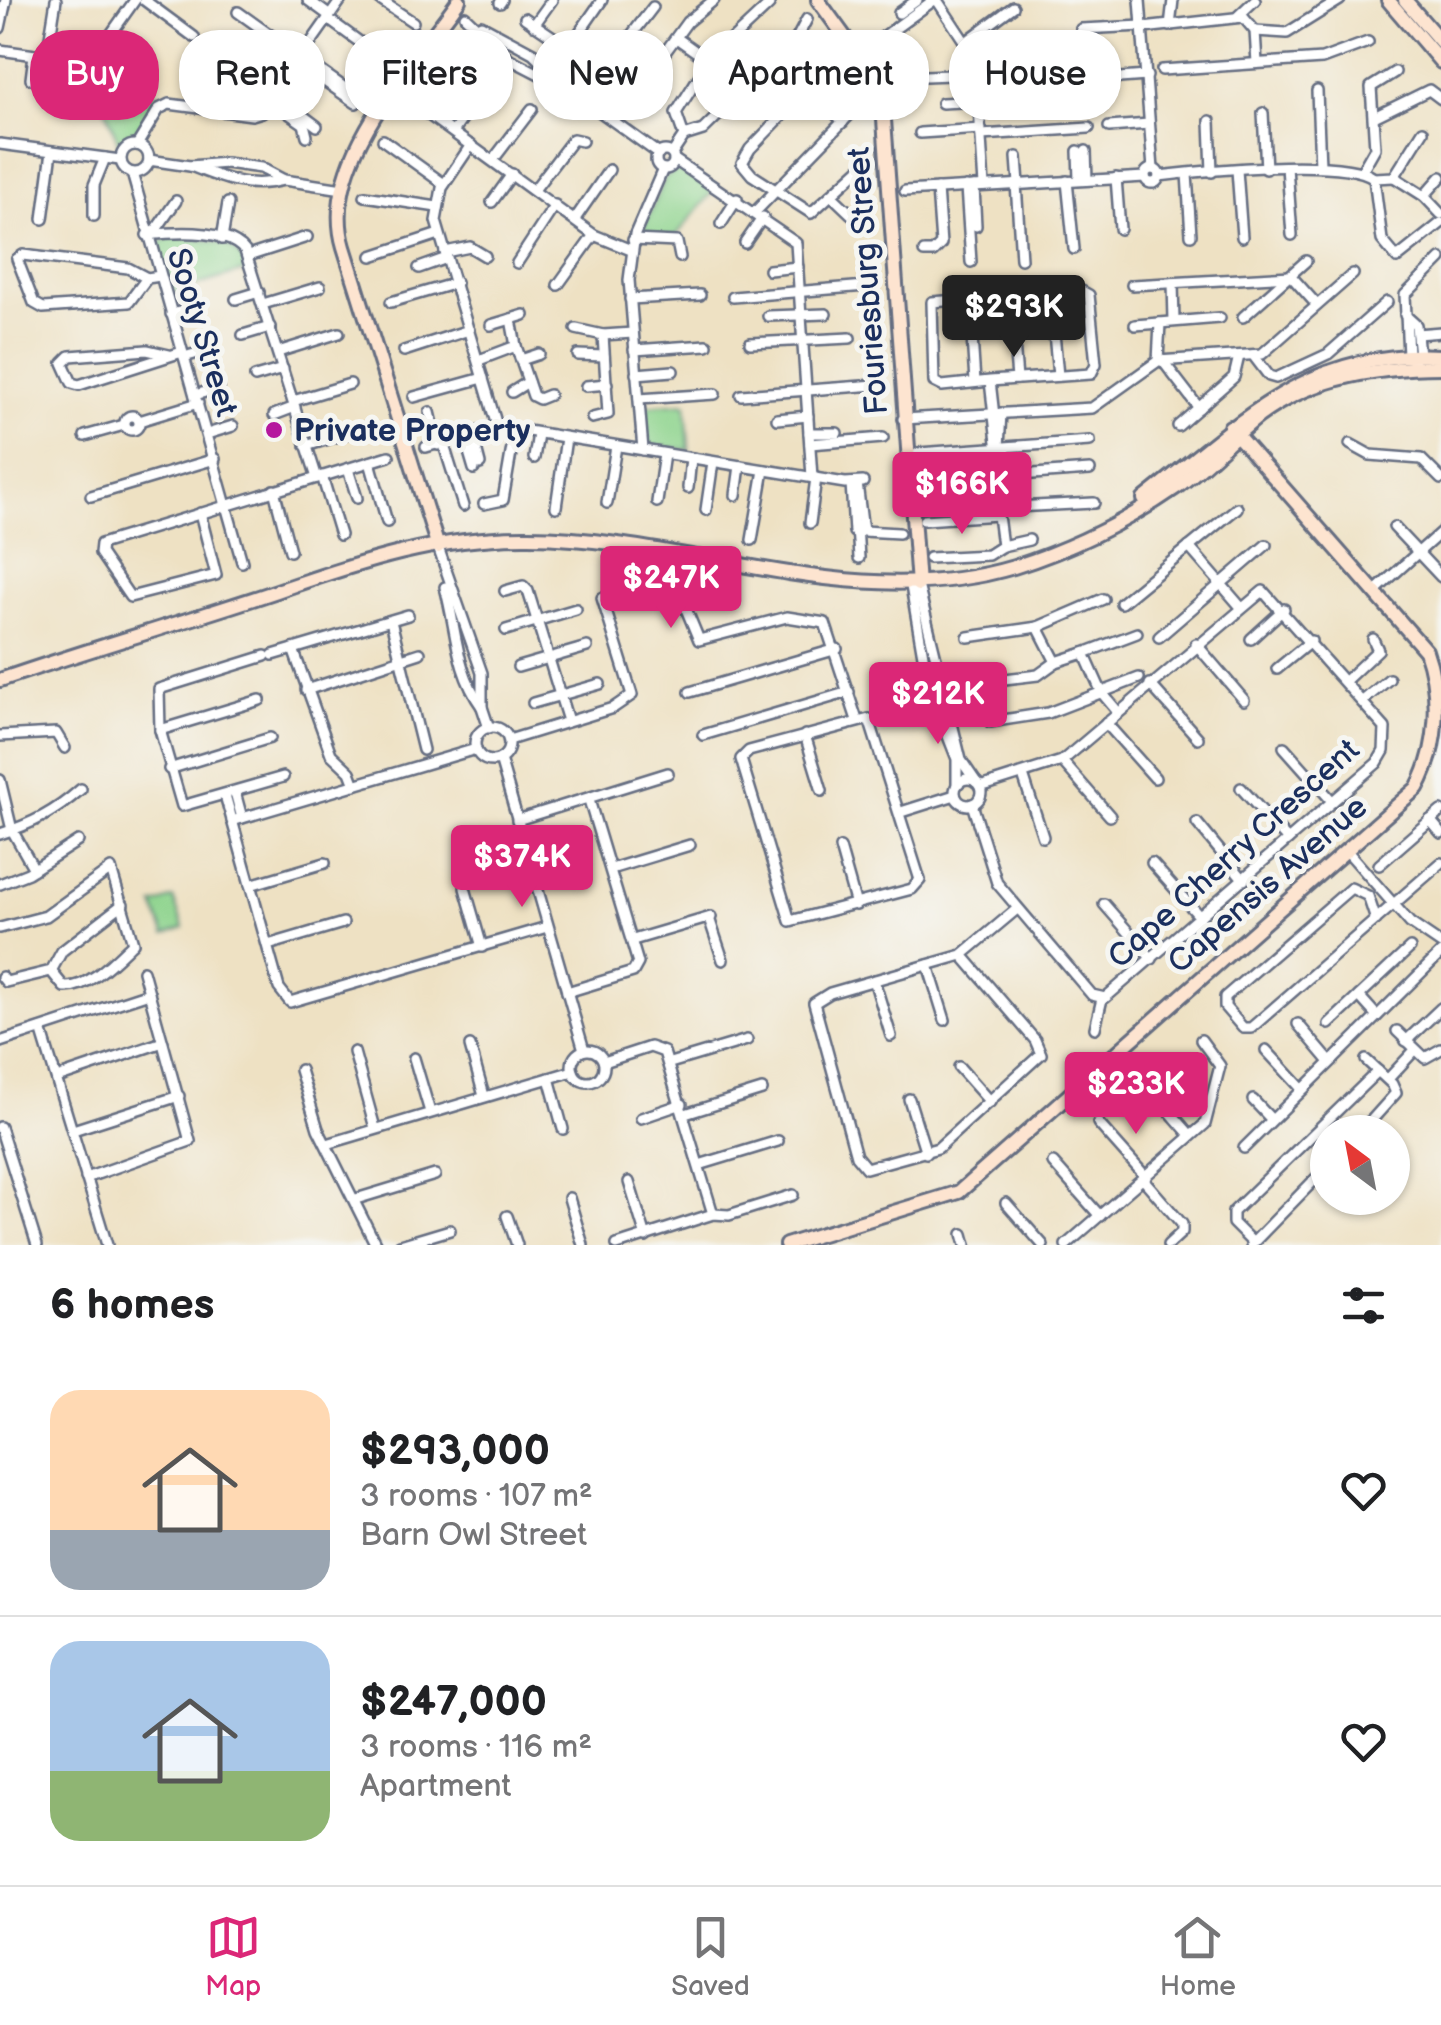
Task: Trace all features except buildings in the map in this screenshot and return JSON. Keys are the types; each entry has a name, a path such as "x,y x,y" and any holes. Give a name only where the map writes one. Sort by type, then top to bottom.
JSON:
{"street":[{"path":"0,28 6,0"},
{"path":"51,30 56,0"},
{"path":"112,30 135,0"},
{"path":"144,0 185,30"},
{"path":"308,0 345,30"},
{"path":"320,30 341,0"},
{"path":"380,0 413,22"},
{"path":"541,30 530,22 552,0"},
{"path":"581,30 602,0"},
{"path":"673,45 690,20 714,0"},
{"name":"Fouriesburg Street","path":"818,0 876,80 883,106 914,583"},
{"path":"900,13 917,0"},
{"path":"885,30 926,0"},
{"path":"893,30 936,0 958,30"},
{"path":"1140,0 1152,174"},
{"path":"1170,26 1173,0"},
{"path":"1082,30 1170,26 1238,16 1255,0"},
{"path":"1238,16 1255,31 1287,33 1340,0"},
{"path":"1388,0 1441,62"},
{"path":"1406,0 1441,42"},
{"path":"742,30 769,5"},
{"path":"636,30 653,7"},
{"path":"981,30 1013,7"},
{"path":"459,8 533,55"},
{"path":"459,8 481,30"},
{"path":"459,8 359,140 343,188 340,237 435,547 466,684 482,707 489,728"},
{"path":"240,11 264,30"},
{"path":"662,169 670,168 684,136 704,130 797,38 808,19"},
{"path":"1255,31 1257,63"},
{"path":"678,39 693,49"},
{"path":"1162,70 1332,58 1368,42"},
{"path":"513,54 519,45"},
{"path":"0,50 30,54"},
{"path":"1358,168 1374,151 1371,87 1395,72"},
{"path":"1121,78 1146,76"},
{"path":"325,78 345,94"},
{"path":"684,136 676,113 693,86"},
{"path":"1374,117 1429,90 1441,99"},
{"path":"1316,91 1320,166"},
{"path":"942,103 949,103"},
{"path":"120,160 123,150 137,145 166,105 179,107"},
{"path":"493,160 532,108"},
{"path":"1262,114 1266,169"},
{"path":"300,120 306,136"},
{"path":"308,120 317,126"},
{"path":"436,120 596,236 632,245 675,242 680,245 680,257"},
{"path":"453,132 462,120"},
{"path":"611,120 659,154 673,157 796,243 814,477 810,523"},
{"path":"781,120 744,158 750,173 811,214 867,162"},
{"path":"971,262 980,120"},
{"path":"1210,121 1210,172"},
{"path":"745,244 774,190 842,122"},
{"path":"1109,127 1149,124"},
{"path":"920,133 1088,128"},
{"path":"1394,177 1423,132"},
{"path":"1204,136 1210,172"},
{"path":"534,190 573,139 582,141"},
{"path":"383,140 444,184"},
{"path":"0,144 120,160 132,173 142,171 149,160 146,149 137,145"},
{"path":"471,145 444,184 437,207 439,234 497,426"},
{"path":"41,198 50,150"},
{"path":"43,219 50,150"},
{"path":"1082,151 1083,180"},
{"path":"659,154 656,162 662,169"},
{"path":"1017,157 1021,258"},
{"path":"94,216 94,185 105,158"},
{"path":"149,160 190,166 224,180 250,184 284,180"},
{"path":"190,166 221,162 284,180 343,188"},
{"path":"905,191 1320,166 1358,168 1374,178 1394,177 1424,196 1441,214"},
{"path":"250,184 252,168"},
{"path":"1287,168 1292,234"},
{"path":"643,450 630,299 632,245 662,169"},
{"path":"1237,170 1242,237"},
{"name":"Sooty Street","path":"132,173 242,562"},
{"path":"492,202 512,174"},
{"path":"577,221 610,174"},
{"path":"1187,174 1191,236"},
{"path":"1424,196 1441,177"},
{"path":"1116,178 1120,229"},
{"path":"1374,178 1381,236 1397,258 1441,223"},
{"path":"1067,181 1074,249"},
{"path":"975,187 976,226"},
{"path":"924,252 933,252 941,244 937,190"},
{"path":"831,195 851,214"},
{"path":"365,196 437,207"},
{"path":"720,224 737,200"},
{"path":"150,234 176,202"},
{"path":"222,238 228,203"},
{"path":"517,263 555,206"},
{"path":"150,234 222,238 240,244 248,256 306,446 340,536"},
{"path":"372,256 439,234"},
{"path":"562,284 596,236"},
{"path":"248,256 307,237"},
{"path":"419,268 470,248 485,256"},
{"path":"147,278 129,302 43,308 34,303 18,259 23,255 128,268 147,278 160,276"},
{"path":"1413,357 1405,315 1407,290 1441,260"},
{"path":"1243,317 1306,262"},
{"path":"769,270 798,267"},
{"path":"903,419 1096,406 1160,360 1266,352 1352,274"},
{"path":"1132,286 1291,276"},
{"path":"1291,276 1317,305"},
{"path":"391,302 456,283"},
{"path":"1173,283 1174,322"},
{"path":"733,297 866,286"},
{"path":"263,304 320,287"},
{"path":"1080,290 1091,296 1095,370 1087,376 942,386 934,382 931,304 1010,294 1080,290"},
{"path":"236,298 259,292"},
{"path":"1010,294 1017,379"},
{"path":"630,299 700,295"},
{"path":"1253,355 1269,376 1276,378 1324,357 1388,302"},
{"path":"171,314 190,309"},
{"path":"768,316 826,314"},
{"path":"491,325 524,315"},
{"path":"1399,368 1413,357 1417,334 1416,322 1405,315"},
{"path":"1135,324 1220,318"},
{"path":"510,320 536,399 549,396"},
{"path":"1160,323 1160,360 1199,408"},
{"path":"244,335 270,327"},
{"path":"576,329 604,335 633,334"},
{"path":"404,351 469,330"},
{"path":"1417,334 1441,332"},
{"path":"278,352 339,333"},
{"path":"1054,333 1058,376"},
{"path":"592,418 608,414 604,335"},
{"path":"972,337 976,382"},
{"path":"750,343 850,338"},
{"path":"634,348 669,342"},
{"path":"634,348 708,345"},
{"path":"478,360 516,346"},
{"path":"169,355 154,350 89,354 68,356 63,363 76,385 169,355 205,351"},
{"path":"521,360 538,354"},
{"path":"578,355 604,356"},
{"path":"1178,426 1234,376 1239,356"},
{"path":"0,680 280,590 435,547 528,537 582,541 914,583 1014,566 1097,532 1234,431 1274,396 1313,376 1356,362 1413,357 1438,364"},
{"path":"1234,431 1294,397 1349,376 1438,364"},
{"path":"255,377 283,369"},
{"path":"636,374 673,371"},
{"path":"414,397 483,378"},
{"path":"990,381 997,413 1002,546"},
{"path":"512,392 528,382"},
{"path":"274,415 350,384"},
{"path":"586,386 607,384"},
{"path":"741,395 876,386"},
{"path":"85,436 124,425 134,430 139,422 219,388"},
{"path":"639,399 715,394"},
{"path":"430,412 463,506"},
{"path":"777,419 808,416"},
{"path":"207,434 233,426"},
{"path":"306,446 370,426"},
{"path":"426,447 497,426 856,483"},
{"path":"509,482 516,430"},
{"path":"484,504 503,500 516,430"},
{"name":"Capensis Avenue","path":"786,1245 959,1192 1417,788 1430,761 1437,719 1436,687 1426,651 1234,431"},
{"path":"809,438 838,433"},
{"path":"468,434 477,466"},
{"path":"534,458 538,434"},
{"path":"809,438 882,436"},
{"path":"555,503 564,438"},
{"path":"918,453 1090,441"},
{"path":"440,442 446,471"},
{"path":"1350,444 1370,455 1421,459 1441,478"},
{"path":"607,503 616,446"},
{"path":"654,488 662,454"},
{"path":"657,502 662,454"},
{"path":"200,513 216,575 140,598 129,596 99,545 228,504 389,456"},
{"path":"688,488 691,458"},
{"path":"91,496 215,459"},
{"path":"370,462 387,522"},
{"path":"706,510 713,462"},
{"path":"736,495 740,466"},
{"path":"348,468 356,498"},
{"path":"752,540 764,470"},
{"path":"920,482 1090,470"},
{"path":"856,483 863,531 899,533"},
{"path":"854,540 856,483"},
{"path":"856,483 859,558"},
{"path":"274,490 290,552"},
{"path":"924,520 1094,503"},
{"path":"1121,603 1237,508"},
{"path":"1394,527 1441,577"},
{"path":"1375,591 1441,532"},
{"path":"929,558 988,555 1002,546 1029,540"},
{"path":"1159,637 1266,545"},
{"path":"435,547 484,677 482,707"},
{"path":"1189,547 1240,606"},
{"path":"914,583 944,680 961,760 978,784 980,797 972,804"},
{"path":"914,583 928,685 957,759 956,790 960,802 972,804"},
{"path":"505,591 526,587 568,721"},
{"path":"901,812 956,790 964,780 978,784 1023,775 1062,761 1263,590 1284,609 1251,639"},
{"path":"584,1050 500,759 508,740 616,707 632,696 602,598"},
{"path":"682,599 697,640 790,617 824,623 837,649 856,720"},
{"path":"968,638 1038,627 1103,600"},
{"path":"506,630 576,609"},
{"name":"Cape Cherry Crescent","path":"1100,998 1244,880 1384,751 1385,728 1284,609"},
{"path":"283,777 182,806 160,730 159,690 408,615"},
{"path":"391,622 424,750"},
{"path":"1038,627 1056,662"},
{"path":"980,682 1038,675 1056,662 1138,633"},
{"path":"1346,680 1378,650 1372,639"},
{"path":"456,647 472,641"},
{"path":"1290,664 1312,642"},
{"path":"1277,669 1312,642"},
{"path":"1196,644 1244,700"},
{"path":"518,667 587,647"},
{"path":"294,649 306,690 350,786"},
{"path":"690,692 837,649"},
{"path":"306,690 420,653"},
{"path":"1084,653 1102,693 1118,712"},
{"path":"462,669 479,663"},
{"path":"990,722 1033,717 1139,678"},
{"path":"1364,700 1389,678"},
{"path":"928,685 944,680"},
{"path":"532,704 600,684"},
{"path":"1150,684 1198,738"},
{"path":"703,735 849,692"},
{"path":"160,730 260,700"},
{"path":"867,718 875,726 919,883 856,905 790,921 784,913 740,760 746,752 856,720 867,718"},
{"path":"1106,723 1155,778"},
{"path":"476,750 479,734 489,728 503,731 508,740"},
{"path":"0,736 56,733 66,748"},
{"path":"805,735 822,790"},
{"path":"170,769 270,738"},
{"path":"1284,747 1332,801"},
{"path":"476,750 483,758 500,759"},
{"path":"237,819 476,750"},
{"path":"1062,761 1110,816"},
{"path":"517,820 668,773"},
{"path":"1023,775 1042,837"},
{"path":"0,780 12,830 34,868"},
{"path":"1241,788 1288,840"},
{"path":"0,834 21,830 56,810 81,789"},
{"path":"230,794 250,885 281,992 294,1003 547,927"},
{"path":"567,992 635,970 638,964 589,800"},
{"path":"972,804 994,877 1017,908 1100,998 1095,1028"},
{"path":"1379,865 1441,811"},
{"path":"1430,820 1441,833"},
{"path":"1197,823 1244,880"},
{"path":"0,884 78,840"},
{"path":"611,869 690,845"},
{"path":"840,848 856,905"},
{"path":"1347,851 1416,928 1441,944"},
{"path":"250,885 325,863"},
{"path":"1152,863 1200,917"},
{"path":"1376,920 1368,896 1351,888 1232,991 1224,1000 1225,1007 1242,1028 1251,1028 1376,920 1441,863"},
{"path":"0,928 46,916 83,892 106,868 113,871 133,943 106,968 72,988 64,986 51,971"},
{"path":"465,888 482,947"},
{"path":"1,976 6,982 51,971 62,951 123,904"},
{"path":"1104,904 1152,959"},
{"path":"962,955 1040,1048 1034,1063 926,1153 872,1169 863,1167 856,1156 814,1004 822,996 962,955 1017,908"},
{"path":"633,940 710,917 723,960"},
{"path":"268,946 342,923"},
{"path":"1329,1024 1410,948"},
{"path":"1244,1148 1441,952"},
{"path":"928,965 946,1020"},
{"path":"86,1178 187,1144 190,1135 143,971"},
{"path":"874,980 891,1036"},
{"path":"0,1042 149,993"},
{"path":"1359,996 1377,1016"},
{"path":"1406,1041 1441,1008"},
{"path":"1298,1024 1330,1062"},
{"path":"41,1028 107,1245"},
{"path":"1397,1031 1428,1058 1441,1049"},
{"path":"670,1063 747,1040"},
{"path":"1066,1245 1191,1136 1210,1114 1220,1070 1217,1058 1201,1040"},
{"path":"57,1078 163,1042"},
{"path":"470,1046 484,1096"},
{"path":"604,1062 656,1047 670,1063 712,1214"},
{"path":"584,1050 594,1050 604,1062 600,1078 590,1082 579,1079 573,1070 573,1060 584,1050"},
{"path":"1266,1050 1302,1089"},
{"path":"1388,1079 1416,1050"},
{"path":"354,1052 375,1128"},
{"path":"414,1058 430,1112"},
{"path":"1366,1060 1388,1079 1395,1095 1376,1115"},
{"path":"960,1067 990,1102"},
{"path":"300,1070 327,1144 376,1245"},
{"path":"327,1144 573,1070"},
{"path":"1310,1184 1252,1244 1233,1223 1233,1212 1378,1071"},
{"path":"548,1078 563,1129"},
{"path":"1144,1082 1191,1136"},
{"path":"640,1118 762,1090"},
{"path":"73,1130 180,1096"},
{"path":"909,1099 926,1153"},
{"path":"1253,1100 1271,1119"},
{"path":"1098,1123 1182,1224 1182,1232 1168,1245"},
{"path":"0,1126 37,1245"},
{"path":"699,1165 778,1141"},
{"path":"1053,1163 1100,1216"},
{"path":"356,1199 435,1175"},
{"path":"628,1182 646,1237"},
{"path":"618,1245 712,1214 729,1214 794,1196"},
{"path":"569,1198 583,1245"},
{"path":"1006,1203 1044,1245"},
{"path":"507,1216 517,1245"},
{"path":"400,1245 450,1230"}],"green space":[{"path":"110,120 147,120 134,137 120,147"},
{"path":"680,168 713,191 675,237 641,234 665,178"},
{"path":"172,236 227,246 243,259 248,270 168,294 155,245"},
{"path":"686,403 689,450 648,445 644,406"},
{"path":"173,898 184,928 165,935 154,905"}],"place":[{"name":"Private Property","path":"274,430"}]}
